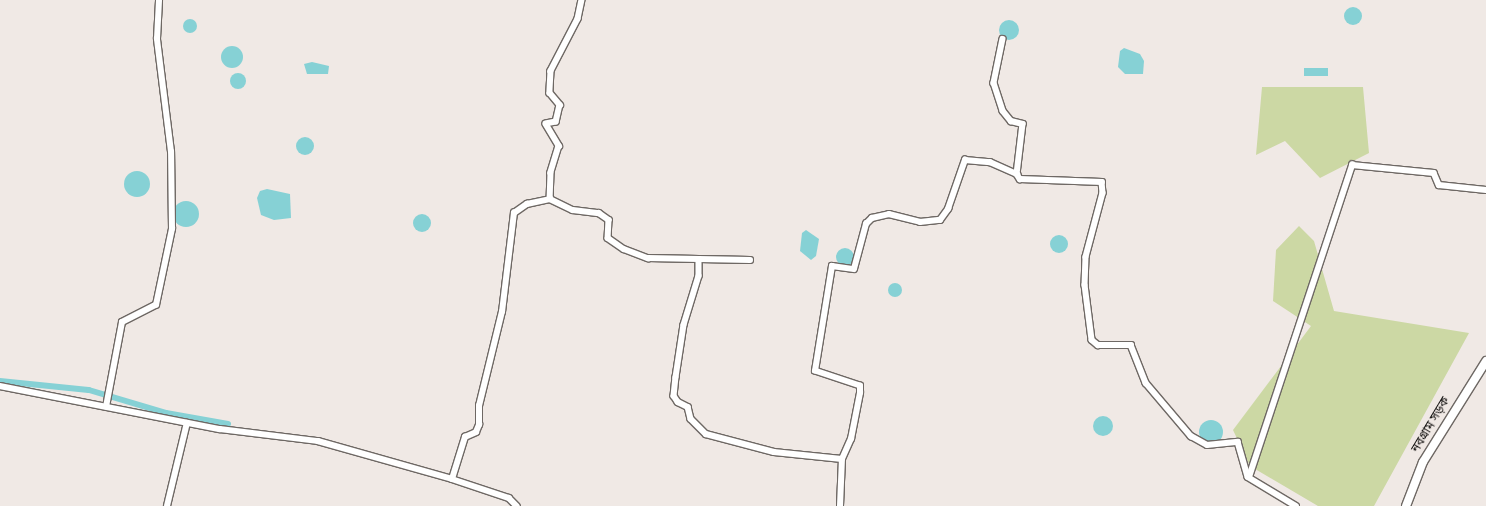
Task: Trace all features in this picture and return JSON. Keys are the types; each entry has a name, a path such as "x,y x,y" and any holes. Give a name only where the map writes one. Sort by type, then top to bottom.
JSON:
{"main road":[{"name":"নবগ্রাম সড়ক","path":"1406,506 1422,462 1486,361"}],"street":[{"path":"107,404 122,322 156,305 172,229 171,152 157,39 159,0"},
{"path":"550,199 551,173 560,146 546,124 556,122 560,105 550,93 551,72 578,19 582,0"},
{"path":"1003,39 994,83 1003,111 1011,121 1022,124 1017,174"},
{"path":"840,506 842,460 851,439 860,386 819,374 814,362 832,266 854,269 866,224 872,218 889,214 920,222 940,220 948,209 965,160 990,162 1017,174 1020,179 1102,182 1103,193 1086,257 1085,286 1092,340 1098,345 1131,345 1146,382 1191,436 1207,445 1238,442 1248,477 1296,506"},
{"path":"1248,477 1352,165 1434,173 1439,185 1486,190"},
{"path":"452,479 465,437 476,432 479,425 480,406 502,312 514,213 526,204 550,199 573,210 599,213 609,220 608,238 624,249 662,260 750,260"},
{"path":"699,259 699,276 684,324 676,377 674,396 678,402 688,407 691,419 706,434 774,452 842,460"},
{"path":"0,386 107,404 187,423 318,441 452,479 509,498 517,506"},
{"path":"166,506 187,423"}],"green space":[{"path":"1262,87 1363,87 1369,153 1320,178 1285,141 1256,155"},
{"path":"1299,226 1314,241 1334,311 1469,333 1374,506 1318,506 1250,466 1233,430 1311,326 1273,301 1276,250"}],"water":[{"path":"1353,7 1359,10 1362,16 1359,22 1353,25 1347,22 1344,16 1347,10"},
{"path":"187,19 193,19 197,23 197,29 193,33 187,33 183,29 183,23"},
{"path":"1009,20 1016,23 1019,30 1016,37 1009,40 1002,37 999,30 1002,23"},
{"path":"232,46 240,49 243,57 240,65 232,68 224,65 221,57 224,49"},
{"path":"1124,48 1140,54 1144,61 1143,74 1125,74 1118,67 1120,51"},
{"path":"312,62 329,66 328,74 307,74 304,64"},
{"path":"1304,68 1328,68 1328,76 1304,76"},
{"path":"235,73 241,73 246,78 244,87 241,89 235,89 230,84 230,78"},
{"path":"301,137 309,137 314,142 312,153 309,155 301,155 296,150 296,142"},
{"path":"137,171 146,175 150,184 146,193 137,197 128,193 124,184 128,175"},
{"path":"267,189 290,194 291,218 274,220 261,215 257,198 260,191"},
{"path":"186,201 195,205 199,214 195,223 186,227 177,223 173,214 177,205"},
{"path":"422,214 428,217 431,223 428,229 422,232 416,229 413,223 416,217"},
{"path":"806,230 819,239 816,256 811,260 800,251 802,233"},
{"path":"1059,235 1065,238 1068,244 1065,250 1059,253 1053,250 1050,244 1053,238"},
{"path":"845,248 851,251 854,257 851,263 845,266 839,263 836,257 839,251"},
{"path":"892,283 898,283 902,287 902,293 898,297 892,297 888,293 888,287"},
{"path":"1103,416 1110,419 1113,426 1110,433 1103,436 1096,433 1093,426 1096,419"},
{"path":"1211,420 1216,421 1222,427 1222,437 1216,443 1211,444 1206,443 1200,437 1199,432 1200,427 1206,421"}],"waterway":[{"path":"0,381 89,390 166,413 228,424"}]}
